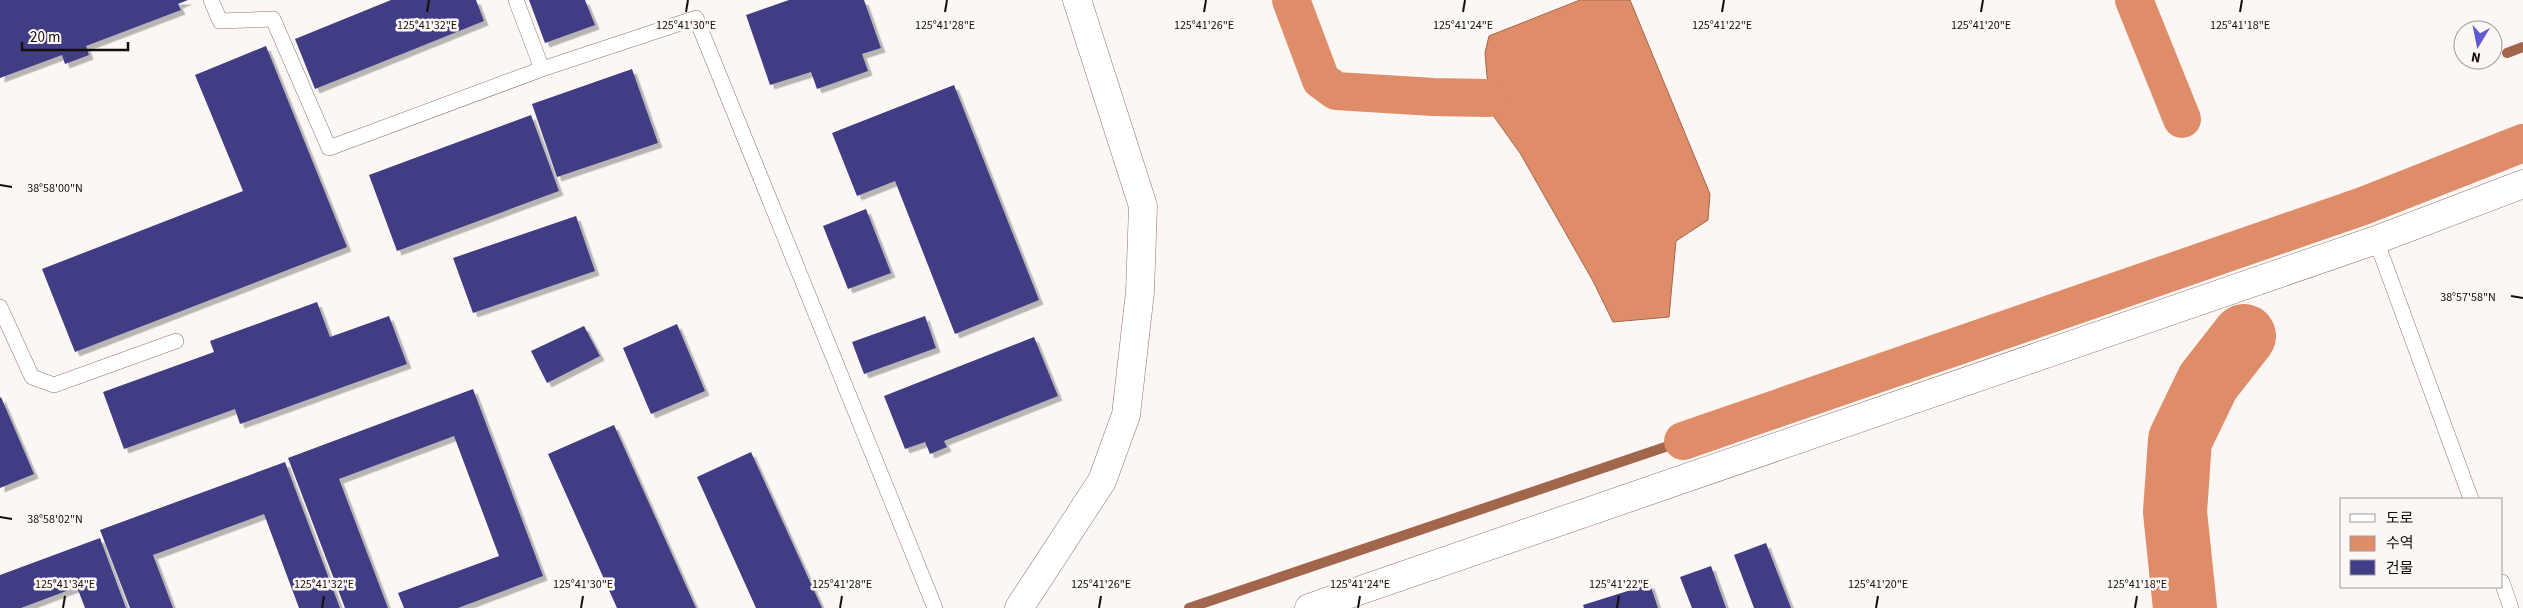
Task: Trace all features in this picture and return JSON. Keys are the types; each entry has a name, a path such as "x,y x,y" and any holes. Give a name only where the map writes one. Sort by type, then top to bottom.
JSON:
{"main road":[{"path":"1019,608 1102,481 1126,415 1140,292 1142,206 1077,0"},
{"path":"1309,608 2376,240 2523,184"}],"lane":[{"path":"211,0 220,21 273,19 329,148 542,69 696,18 935,608"},
{"path":"516,0 542,69"},
{"path":"2376,240 2471,498"},
{"path":"0,307 32,377 54,385 176,341"},
{"path":"2503,585 2511,608"}],"water":[{"path":"1580,0 1630,0 1710,194 1708,220 1676,241 1669,317 1613,322 1593,281 1520,153 1490,111 1485,53 1489,36"}],"building":[{"path":"0,0 188,0 178,4 181,10 86,46 89,55 65,64 62,55 0,78"},
{"path":"391,0 476,0 484,21 315,89 295,39"},
{"path":"529,0 585,0 595,25 545,43"},
{"path":"789,0 864,0 881,48 862,54 868,71 817,89 811,72 770,85 746,15"},
{"path":"266,46 347,247 75,352 42,269 243,191 195,75"},
{"path":"632,69 658,143 557,177 532,104"},
{"path":"954,85 1039,300 955,334 895,181 857,196 832,133"},
{"path":"531,115 559,191 397,251 369,175"},
{"path":"866,209 891,273 848,289 823,226"},
{"path":"576,216 595,271 473,313 453,258"},
{"path":"317,302 330,337 389,316 407,364 240,424 235,409 124,449 103,392 214,352 210,341"},
{"path":"925,316 936,348 864,374 852,342"},
{"path":"677,324 705,391 651,414 623,348"},
{"path":"584,326 600,356 547,383 531,351"},
{"path":"1034,337 1058,396 944,441 947,447 930,454 925,442 905,449 884,396"},
{"path":"473,389 543,576 458,608 404,608 398,593 499,556 454,436 339,479 388,608 345,608 288,458"},
{"path":"0,398 34,474 0,488"},
{"path":"614,425 696,608 617,608 548,454"},
{"path":"751,452 822,608 756,608 697,477"},
{"path":"285,462 340,608 299,608 264,514 153,555 173,608 130,608 100,530"},
{"path":"100,538 126,608 85,608 77,587 21,608 0,608 0,575"},
{"path":"1766,543 1791,608 1754,608 1734,555"},
{"path":"1711,566 1726,608 1692,608 1680,577"},
{"path":"1650,584 1658,608 1584,608 1583,605"}],"waterway":[{"path":"1291,0 1321,80 1336,91 1433,97 1489,98"},
{"path":"2134,0 2182,119"},
{"path":"2507,53 2523,47"},
{"path":"1683,441 2363,206 2523,143"},
{"path":"2185,608 2175,512 2180,440 2208,382 2244,336"},
{"path":"1189,608 1683,441"}]}
